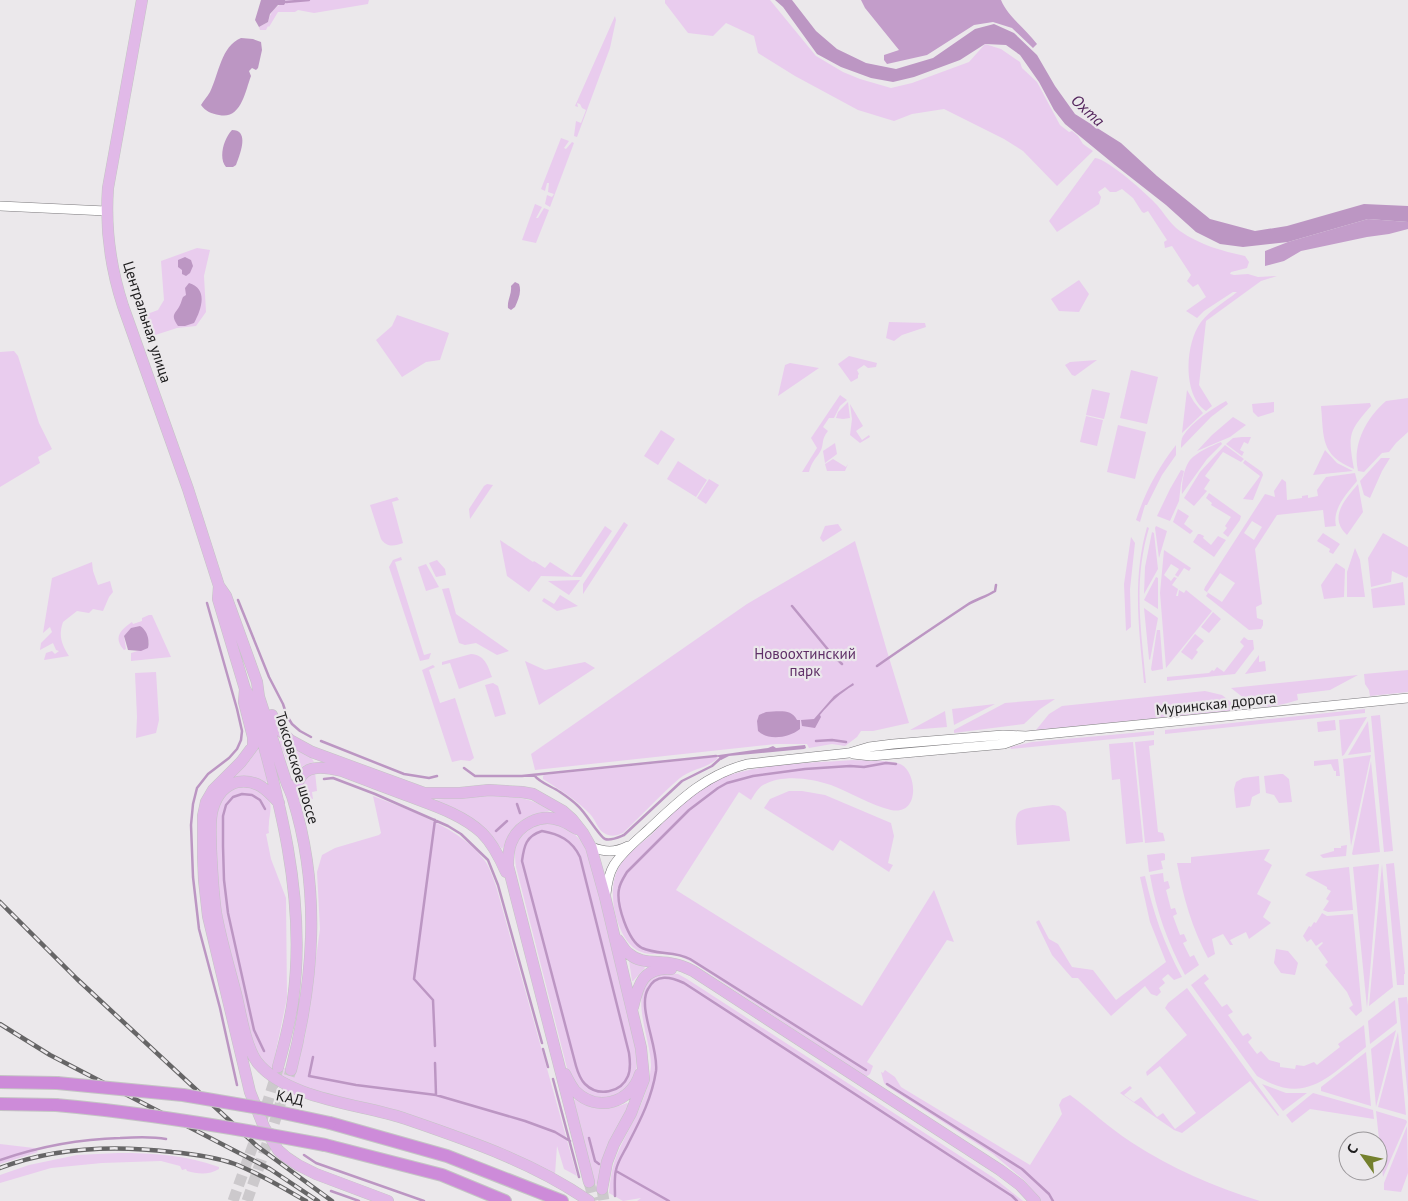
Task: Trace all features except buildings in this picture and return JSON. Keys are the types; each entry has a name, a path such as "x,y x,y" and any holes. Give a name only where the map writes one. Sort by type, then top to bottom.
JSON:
{"highway":[{"name":"КАД","path":"0,1082 58,1082 183,1096 260,1108 330,1123 447,1156 562,1201"},
{"path":"0,1104 56,1105 103,1109 192,1121 325,1145 442,1175 505,1201"}],"main road":[{"name":"Центральная улица","path":"142,0 108,188 106,211 113,276 188,489 219,586 226,596 257,682"},
{"name":"Центральная улица","path":"219,586 218,599 245,689"},
{"name":"Токсовское шоссе","path":"257,682 259,697 293,798 304,843 308,875 312,927 306,1001 290,1070"},
{"path":"257,682 266,695 277,727 290,740 300,746 424,793 444,794 489,790 533,794 563,811 572,819 582,833 591,847 605,897 644,1063 644,1079 638,1098 614,1144 607,1162 602,1189"},
{"name":"Токсовское шоссе","path":"245,689 251,700 274,779 293,882 297,926 293,999 278,1067"},
{"path":"245,689 244,702 253,737 253,746 241,762 212,790 206,802 203,816 203,856 208,916 250,1092 264,1127 278,1150 286,1157 316,1174 388,1201"},
{"path":"293,798 296,784 304,772 317,768 328,768 342,771 430,804 458,816 482,833 500,857 513,890"},
{"path":"279,803 258,784 246,781 230,784 219,794 213,808 211,832 212,882 216,914 241,1016 256,1061 283,1084 308,1093 400,1118 476,1144 519,1162 576,1192 589,1201"},
{"path":"582,833 558,819 547,817 536,819 519,831 512,841 508,852 508,866 589,1182"},
{"path":"615,935 627,952 637,959 650,962 673,963 693,971 1000,1170 1020,1185 1035,1201"},
{"path":"632,1011 638,985 654,970 673,969 690,975 997,1174 1018,1188 1029,1201"},
{"path":"557,1057 576,1092 594,1102 606,1103 617,1101 628,1094 637,1083 644,1063"}],"street":[{"path":"0,206 106,211"},
{"name":"Муринская дорога","path":"605,897 613,866 633,844 701,783 722,772 747,764 849,754 869,747 893,744 1003,734 1026,736 1408,698"},
{"name":"Муринская дорога","path":"591,847 607,852 616,851 633,844"}],"green space":[{"path":"285,0 369,0 368,4 314,13 298,10 295,12 278,12 266,30 260,30 259,27 268,22 274,9 286,2"},
{"path":"665,0 770,0 816,56 843,72 891,88 912,83 969,62 985,44 1001,49 1020,62 1022,68 1037,82 1060,125 1069,132 1072,131 1083,144 1093,151 1057,186 1023,151 1004,139 944,109 912,114 894,121 858,110 795,76 758,53 754,36 726,23 713,36 688,33 665,3"},
{"path":"615,16 616,20 610,48 577,137 574,136 576,121 581,123 586,110 580,104 577,103 578,107 575,106"},
{"path":"561,138 569,141 564,148 566,149 572,142 574,143 550,207 545,204 547,195 552,197 554,194 548,192 549,183 547,183 545,191 541,189"},
{"path":"1095,158 1118,170 1157,205 1180,231 1211,247 1245,256 1249,262 1247,268 1231,272 1230,274 1248,274 1258,277 1277,276 1261,281 1206,321 1199,385 1212,406 1206,411 1198,403 1190,381 1188,368 1192,343 1196,331 1205,317 1237,292 1233,292 1204,311 1197,318 1186,311 1206,297 1198,284 1193,287 1187,281 1191,275 1172,246 1165,248 1164,242 1167,240 1148,211 1142,212 1133,198 1122,189 1110,192 1105,187 1098,192 1101,197 1099,204 1057,232 1049,221"},
{"path":"535,204 542,207 536,218 538,218 544,208 549,210 536,243 522,240"},
{"path":"197,248 210,250 204,276 206,312 196,326 177,328 146,338 139,317 158,310 164,300 161,261"},
{"path":"1079,280 1089,294 1079,312 1059,311 1051,299"},
{"path":"397,315 449,333 440,360 426,362 402,377 376,340 392,326"},
{"path":"889,322 925,323 926,327 902,335 894,341 886,338"},
{"path":"14,351 18,356 39,423 52,449 38,457 40,463 0,487 0,352"},
{"path":"849,356 877,363 876,367 868,368 864,365 857,370 858,378 851,382 838,364"},
{"path":"1097,360 1075,376 1072,375 1065,365 1070,362"},
{"path":"790,363 819,368 778,396 785,365"},
{"path":"1131,370 1158,377 1147,424 1120,418"},
{"path":"1092,389 1110,393 1104,419 1086,415"},
{"path":"1187,390 1203,413 1182,433"},
{"path":"840,395 847,400 840,406 834,418 829,418 823,427 828,431 821,450 809,472 802,472 817,448 811,438"},
{"path":"1408,398 1408,432 1389,452 1382,453 1364,472 1358,471 1357,451 1359,442 1372,415 1386,401"},
{"path":"1226,401 1228,404 1211,417 1181,448 1182,437 1191,426 1208,412"},
{"path":"848,402 850,418 836,418 838,412"},
{"path":"1274,402 1274,412 1258,417 1253,412 1252,404"},
{"path":"1370,403 1371,406 1358,422 1352,434 1351,448 1354,469 1343,464 1329,451 1324,436 1321,406"},
{"path":"850,404 863,426 856,431 862,440 869,435 870,437 860,443 850,435 852,419"},
{"path":"1086,416 1103,420 1097,446 1080,442"},
{"path":"1233,417 1246,425 1230,437 1197,451 1212,435"},
{"path":"1118,425 1146,432 1135,479 1107,472"},
{"path":"661,430 675,439 658,465 644,456"},
{"path":"1251,437 1248,444 1244,442 1240,450 1244,452 1242,456 1226,444 1233,438"},
{"path":"1221,442 1222,444 1207,459 1182,494 1183,476 1190,460 1200,452"},
{"path":"835,443 837,454 825,463 823,451"},
{"path":"1176,445 1176,455 1162,475 1147,505 1145,505 1140,522 1136,520 1163,462"},
{"path":"1225,445 1244,459 1241,462 1223,452 1205,476 1210,480 1204,489 1207,491 1194,506 1184,498 1200,472"},
{"path":"1325,450 1337,463 1353,471 1313,475"},
{"path":"1381,458 1390,458 1370,498 1364,495 1360,481"},
{"path":"833,459 846,467 848,464 845,471 827,471 825,464"},
{"path":"1245,460 1262,472 1263,475 1253,500 1243,499 1260,476 1243,463"},
{"path":"678,461 707,480 696,497 667,479"},
{"path":"1181,470 1184,471 1179,501 1170,521 1157,516"},
{"path":"1355,473 1357,481 1338,507 1335,520 1336,526 1325,527 1323,510 1277,515 1255,549 1262,604 1256,607 1257,618 1263,620 1263,625 1261,629 1249,630 1206,596 1208,593 1204,590 1205,587 1265,494 1275,497 1274,491 1282,479 1286,482 1287,500 1302,498 1302,496 1308,495 1308,498 1318,496 1317,490 1326,477","holes":["1252,521 1262,527 1254,540 1244,533","1220,573 1235,583 1222,602 1207,592"]},
{"path":"709,479 719,485 706,504 697,498"},
{"path":"487,484 493,485 470,519 469,509"},
{"path":"1358,484 1363,512 1347,535 1339,522 1340,509"},
{"path":"1209,493 1241,516 1228,537 1223,533 1231,517 1211,505 1212,503 1206,498"},
{"path":"397,497 399,500 392,502 403,543 391,546 381,539 370,505"},
{"path":"1178,509 1189,516 1184,524 1193,531 1190,534 1173,522"},
{"path":"624,522 628,525 583,594 583,584"},
{"path":"838,524 842,530 823,542 820,538 825,526"},
{"path":"605,526 612,531 581,577 541,576 529,592 507,576 500,540 545,568 550,562 572,576"},
{"path":"1156,526 1167,531 1159,558 1155,528"},
{"path":"1147,527 1149,528 1141,567 1140,586 1146,683 1144,683 1138,585 1142,547"},
{"path":"1152,532 1154,533 1158,569 1144,594 1145,567"},
{"path":"1323,533 1340,544 1333,554 1329,552 1330,549 1317,541"},
{"path":"1383,533 1408,547 1408,576 1407,578 1392,571 1391,582 1371,587 1368,558"},
{"path":"1198,534 1204,536 1203,538 1211,545 1218,536 1226,540 1214,557 1193,542"},
{"path":"1131,537 1135,543 1130,589 1131,627 1126,631 1124,584"},
{"name":"Новоохтинский парк","path":"855,541 909,723 873,731 861,731 857,737 845,746 832,744 809,748 807,744 776,744 535,770 531,754 747,604"},
{"path":"1355,548 1360,560 1365,597 1347,597 1347,572"},
{"path":"1164,550 1191,568 1189,571 1184,568 1178,577 1175,575 1179,569 1171,564 1164,575 1171,581 1174,577 1177,578 1172,585 1178,589 1176,596 1178,596 1179,590 1184,593 1186,590 1212,611 1166,668 1160,593"},
{"path":"401,557 402,560 395,562 424,655 431,653 429,659 420,661 389,567 393,560"},
{"path":"437,560 445,569 446,575 436,577 429,563"},
{"path":"92,562 98,585 110,581 113,592 103,611 93,609 89,613 77,611 63,622 61,640 69,656 44,660 46,653 52,651 55,654 59,651 56,650 53,643 40,650 41,643 52,632 50,627 43,633 52,578"},
{"path":"1336,563 1345,569 1344,597 1324,599 1321,585"},
{"path":"426,564 439,587 426,591 418,567"},
{"path":"1156,577 1158,578 1158,609 1144,600"},
{"path":"580,580 569,595 548,581"},
{"path":"1403,582 1405,605 1373,608 1371,589"},
{"path":"449,588 456,614 509,651 497,655 476,643 465,645 459,643 442,589"},
{"path":"560,595 578,606 557,611 542,601 544,598 554,604"},
{"path":"1144,608 1158,618 1150,660 1149,659"},
{"path":"1213,612 1221,619 1209,633 1201,627"},
{"path":"152,615 171,657 131,661 131,653 144,649 149,643 144,629 124,636 126,649 124,650 119,642 119,634 132,622 133,624 142,621 142,618"},
{"path":"1157,630 1160,630 1163,669 1152,671 1151,669"},
{"path":"1195,634 1204,641 1196,650 1198,652 1192,660 1181,652"},
{"path":"1244,637 1248,640 1253,640 1254,649 1235,674 1167,681 1167,677 1209,673 1217,667 1224,672 1244,646 1240,642"},
{"path":"471,654 480,656 483,659 492,677 459,689 450,663 442,665 442,662"},
{"path":"1259,655 1259,662 1265,661 1266,671 1245,674"},
{"path":"525,661 545,670 585,662 595,668 539,705"},
{"path":"433,665 435,667 429,670 440,703 455,698 474,758 470,761 452,762 422,670"},
{"path":"1408,670 1408,692 1370,696 1365,684 1364,674"},
{"path":"156,672 159,720 156,733 136,738 135,673"},
{"path":"1358,675 1330,690 1297,694 1298,700 1269,706 1262,706 1248,701 1231,688"},
{"path":"493,683 498,686 506,714 495,717 485,685"},
{"path":"1205,691 1222,695 1238,710 1036,730 1049,714 1062,706"},
{"path":"1055,699 1040,709 1024,724 954,733 954,730 1005,703"},
{"path":"995,704 954,725 952,709"},
{"path":"1365,709 1365,713 1165,734 1165,730"},
{"path":"945,711 947,727 910,730"},
{"path":"1380,715 1393,851 1384,852 1371,716"},
{"path":"1367,717 1344,755 1342,756 1339,720"},
{"path":"1335,720 1336,730 1318,732 1317,722"},
{"path":"1368,721 1371,752 1348,755"},
{"path":"1154,731 1154,735 1011,749 1010,747 1032,742"},
{"path":"281,740 309,754 314,762 303,766 293,774 279,742"},
{"path":"1154,740 1154,745 1149,746 1158,832 1163,833 1165,841 1145,843 1135,742"},
{"path":"1133,742 1143,842 1126,844 1120,779 1112,780 1109,744"},
{"path":"258,748 260,748 266,783 233,779 233,775 250,760"},
{"path":"1371,755 1351,846 1343,759"},
{"path":"717,757 709,764 680,778 623,833 615,835 609,835 602,831 585,809 568,795 543,779 544,775"},
{"path":"1338,759 1340,776 1336,776 1336,771 1334,771 1331,764 1314,766 1314,761"},
{"path":"853,760 885,761 902,765 911,777 913,785 911,801 907,807 900,810 891,810 875,805 831,785 797,778 779,779 763,785 751,800 739,792 676,890 862,1006 934,890 954,942 947,940 867,1062 873,1066 870,1074 866,1077 692,962 678,956 644,953 634,948 627,941 617,922 613,898 615,876 625,858 684,803 711,783 721,778 752,769"},
{"path":"1371,761 1380,852 1353,855 1352,854"},
{"path":"315,772 317,791 312,792 313,799 306,799 302,795 302,784"},
{"path":"1283,774 1289,779 1292,802 1279,803 1274,795 1266,793 1264,776"},
{"path":"1259,776 1260,793 1252,797 1250,806 1236,808 1234,789 1236,782 1243,778"},
{"path":"251,786 269,799 271,807 269,833 266,834 271,859 286,898 287,998 273,1065 295,1071 305,1037 320,929 317,872 322,855 335,848 381,833 373,796 418,814 449,830 463,839 485,861 496,886 577,1176 564,1169 557,1146 555,1174 289,1082 263,1062 251,1040 227,944 216,881 215,817 222,796 231,788"},
{"path":"789,791 825,795 891,823 894,836 888,863 893,865 889,872 840,840 833,851 764,808 770,799"},
{"path":"489,795 529,800 551,811 532,815 520,822 506,839 502,849 486,829 433,800"},
{"path":"1053,805 1059,806 1066,812 1070,841 1017,845 1016,823 1019,812 1024,809"},
{"path":"549,822 565,828 576,836 584,846 592,862 636,1050 637,1065 632,1082 622,1091 606,1098 598,1098 586,1093 580,1088 567,1068 516,867 515,848 520,836 531,828"},
{"path":"1347,845 1346,856 1323,858 1320,855 1334,851 1334,848 1341,848 1341,846"},
{"path":"1270,849 1264,860 1272,865 1257,894 1271,902 1263,917 1271,923 1249,939 1246,932 1230,940 1233,945 1230,945 1223,934 1212,939 1215,954 1208,958 1189,912 1177,863 1191,863 1191,857"},
{"path":"1165,854 1165,860 1161,861 1163,869 1149,872 1147,855"},
{"path":"1394,863 1405,974 1404,985 1397,985 1386,864"},
{"path":"1379,864 1367,1008 1353,867"},
{"path":"1382,864 1393,987 1369,1006"},
{"path":"1349,867 1353,910 1328,912 1323,910 1329,901 1326,899 1331,891 1305,875 1308,872"},
{"path":"1163,873 1164,882 1168,881 1170,888 1166,890 1171,909 1175,908 1177,914 1173,916 1180,935 1184,934 1187,941 1183,943 1190,957 1194,955 1199,965 1185,975 1163,926 1150,875"},
{"path":"1145,876 1160,928 1182,977 1174,980 1168,974 1162,979 1165,983 1159,988 1161,992 1157,996 1151,994 1145,986 1111,1016 1078,978 1072,978 1052,955 1036,922 1039,920 1049,939 1058,944 1072,967 1093,970 1116,1000 1166,962 1150,922 1140,877"},
{"path":"1322,913 1327,916 1353,914 1362,1011 1356,1016 1349,1008 1353,1005 1347,992 1325,965 1328,962 1318,948 1323,943 1316,946 1311,939 1307,942 1303,936 1309,926 1311,927 1314,922 1316,923"},
{"path":"1276,949 1288,951 1298,963 1295,975 1281,973 1274,963"},
{"path":"629,960 645,968 633,981 632,981"},
{"path":"667,973 678,974 687,979 994,1178 1023,1201 637,1201 641,1198 623,1201 609,1193 614,1163 641,1104 649,1080 650,1054 642,1011 642,998 645,986 653,978"},
{"path":"1205,974 1209,979 1204,983 1222,1007 1227,1004 1233,1012 1228,1015 1243,1036 1248,1033 1252,1038 1248,1042 1257,1054 1261,1051 1269,1060 1280,1063 1280,1067 1295,1069 1296,1065 1304,1066 1314,1062 1317,1065 1340,1047 1338,1044 1364,1025 1366,1047 1328,1077 1316,1084 1303,1088 1274,1085 1257,1076 1191,985"},
{"path":"1187,988 1278,1116 1250,1081 1182,1133 1174,1130 1120,1093 1130,1086 1132,1088 1124,1095 1134,1102 1141,1097 1157,1117 1163,1113 1175,1129 1196,1113 1160,1066 1147,1076 1146,1072 1187,1035 1165,1008 1168,1003"},
{"path":"1407,997 1408,1005 1408,1097 1398,998"},
{"path":"1395,1000 1397,1023 1370,1044 1368,1021"},
{"path":"1396,1030 1376,1107 1371,1049"},
{"path":"1398,1032 1406,1115 1378,1107"},
{"path":"1366,1052 1371,1106 1321,1091 1321,1087"},
{"path":"885,1070 895,1077 901,1087 1030,1165 1062,1114 1059,1105 1062,1099 1070,1095 1123,1137 1162,1160 1226,1190 1260,1201 1041,1201 1024,1180 993,1154 888,1087 884,1083 881,1072 883,1073"},
{"path":"1262,1084 1286,1093 1307,1093 1283,1111"},
{"path":"1313,1093 1373,1110 1374,1119 1310,1109 1292,1123 1286,1115"},
{"path":"576,1099 582,1103 601,1108 629,1104 598,1185 594,1183 574,1100"},
{"path":"1376,1111 1406,1120 1407,1122 1388,1166 1388,1131 1378,1131"},
{"path":"1407,1126 1408,1173 1401,1192 1384,1190 1385,1181 1388,1181 1388,1173"},
{"path":"0,1144 34,1148 38,1152 0,1164"},
{"path":"118,1153 182,1157 207,1163 219,1167 219,1169 207,1173 199,1173 187,1171 186,1169 182,1170 180,1166 161,1161 102,1163 51,1168 0,1183 0,1175 29,1165 77,1155"}],"shaded area":[{"path":"261,0 285,0 286,2 284,5 278,5 270,14 268,22 259,27 255,20"},
{"path":"775,0 792,0 816,31 837,49 866,63 896,69 933,58 975,29 994,24 1014,33 1037,55 1055,86 1075,114 1121,143 1157,176 1210,219 1255,231 1287,226 1364,204 1408,206 1408,222 1368,219 1288,242 1243,247 1220,244 1196,232 1166,205 1065,124 1054,110 1039,82 1020,55 1006,45 985,44 960,60 914,77 893,82 871,78 841,67 817,54 783,7"},
{"path":"861,0 1001,0 1008,12 1037,44 1033,48 1012,28 993,22 974,25 927,55 887,64 884,60 884,55 899,50 865,8"},
{"path":"241,38 261,42 262,50 258,68 256,70 252,68 249,71 251,76 244,97 237,109 226,115 211,113 201,105 210,92 221,61 229,47"},
{"path":"232,130 238,131 241,134 242,143 236,165 226,167 222,159 222,153"},
{"path":"1368,219 1408,222 1408,229 1301,251 1284,261 1265,266 1265,251 1288,242"},
{"path":"185,257 191,260 193,266 190,273 186,276 182,274 182,270 178,267 178,260"},
{"path":"515,282 519,284 520,293 515,307 511,310 508,308 508,302 511,286"},
{"path":"189,283 199,290 202,300 201,306 194,323 178,326 174,315 183,297 186,295 185,288"},
{"path":"140,626 147,636 148,648 141,651 128,650 124,636 131,628"},
{"path":"853,683 854,685 836,698 820,715 821,717 815,728 802,726 801,720 814,719 834,696"},
{"path":"766,712 787,712 791,714 797,720 800,720 800,729 790,735 779,737 762,734 758,731 757,721 759,715"},
{"path":"805,745 806,748 804,749 729,756 721,760 719,757 712,756 773,746 776,748"}],"waterway":[{"path":"286,2 309,0"},
{"path":"877,666 967,605 995,591 996,585"},
{"path":"238,600 287,716 292,724 311,737"},
{"path":"207,603 242,731 237,749 229,758 208,774 197,788 191,825 193,877 199,929 220,1008 237,1085"},
{"path":"792,606 842,664"},
{"path":"816,741 832,740 846,742"},
{"path":"321,741 404,774 429,778 437,776"},
{"path":"464,768 475,776 522,776 716,756"},
{"path":"534,775 574,802 602,837 610,840 624,835 682,781 712,766 722,757"},
{"path":"866,1070 690,959 642,948 632,938 624,921 619,904 619,889 627,872 689,810 727,783 753,776 805,769 864,767 886,763 896,764"},
{"path":"324,779 333,778 448,826 461,834 488,860 498,885 542,1043"},
{"path":"264,1051 254,1030 228,913 224,880 223,816 226,805 233,797 242,794 252,795 260,800 265,809"},
{"path":"517,804 520,813"},
{"path":"435,820 414,979 433,1000 435,1046"},
{"path":"496,831 507,821"},
{"path":"542,831 554,834 569,842 580,857 630,1064 630,1070 625,1082 609,1091 602,1092 590,1088 583,1082 578,1073 522,861 527,842 532,836 542,831"},
{"path":"615,1196 617,1166 646,1108 656,1071 654,1051 646,1017 645,997 655,980 669,978 684,983 1017,1201"},
{"path":"543,1049 548,1067"},
{"path":"313,1057 309,1076 356,1085 436,1095 525,1121 555,1132 570,1141"},
{"path":"435,1063 436,1095"},
{"path":"553,1079 579,1177"},
{"path":"887,1084 1022,1169 1049,1194 1053,1201"},
{"path":"0,1160 45,1147 74,1142 138,1137 166,1139"},
{"path":"589,1138 595,1161 599,1164"},
{"path":"304,1155 316,1163 424,1201"},
{"path":"616,1171 669,1201"},
{"path":"331,1191 359,1201"}],"tunnel":[{"path":"233,1201 278,1069"},
{"path":"247,1201 291,1070"},
{"path":"589,1182 594,1201"},
{"path":"602,1189 604,1201"}],"railway":[{"path":"0,902 77,979 257,1146 332,1201"},
{"path":"0,1024 50,1055 270,1169 318,1201"},
{"path":"0,1168 21,1161 63,1152 107,1148 180,1153 235,1164 306,1201"}],"water label":[{"name":"Охта","path":"1088,110"}]}
